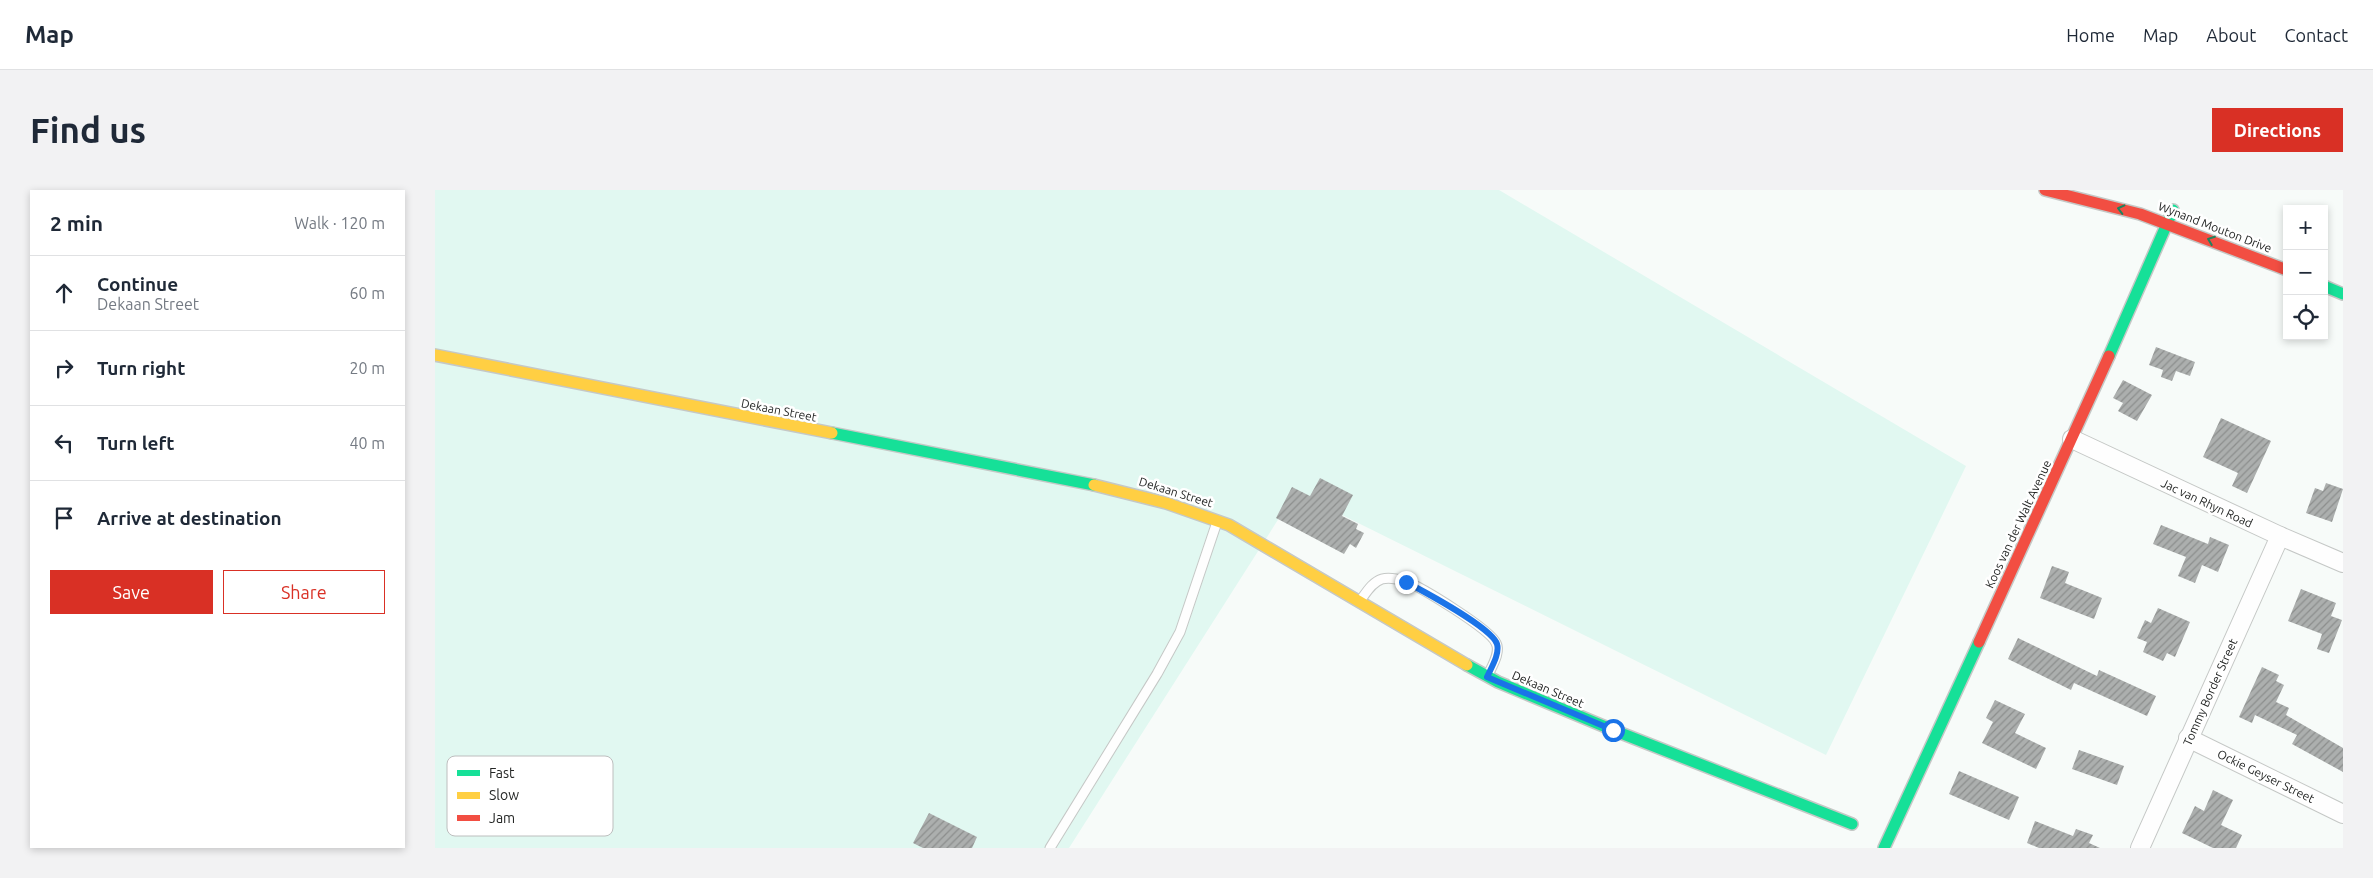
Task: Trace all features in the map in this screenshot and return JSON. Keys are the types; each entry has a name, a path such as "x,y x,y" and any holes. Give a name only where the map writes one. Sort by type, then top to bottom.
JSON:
{"street":[{"name":"Wynand Mouton Drive","path":"2045,190 2141,214 2283,268"},
{"name":"Koos van der Walt Avenue","path":"1884,848 2073,439 2174,210"},
{"path":"2141,214 2148,223 2151,233 2151,261"},
{"path":"2328,288 2343,294"},
{"name":"Dekaan Street","path":"435,355 1125,491 1218,519 1487,677 1604,727 1852,824"},
{"name":"Jac van Rhyn Road","path":"2073,439 2280,536 2343,563"},
{"name":"Tommy Border Street","path":"2140,848 2280,536"},
{"name":"Ockie Geyser Street","path":"2189,738 2343,814"}],"lane":[{"path":"1050,848 1157,674 1180,632 1218,519"},
{"path":"1359,603 1374,583 1383,579 1393,579 1406,582 1449,606 1491,635 1497,644 1497,653 1487,677"}],"green space":[{"path":"435,190 1499,190 1966,466 1826,755 1338,513 1288,504 1069,848 435,848"}],"building":[{"path":"2156,347 2195,362 2190,376 2176,371 2172,381 2161,377 2163,370 2149,365"},
{"path":"2123,380 2152,395 2137,421 2118,411 2123,403 2113,398"},
{"path":"2221,418 2271,441 2247,493 2232,486 2238,473 2203,457"},
{"path":"1320,478 1353,495 1342,516 1358,524 1356,529 1364,533 1356,548 1350,544 1344,554 1276,518 1292,487 1310,496"},
{"path":"2326,483 2343,489 2332,522 2306,513 2315,488 2323,491"},
{"path":"2161,525 2208,544 2210,537 2229,545 2218,572 2202,565 2195,583 2178,576 2186,557 2153,544"},
{"path":"2052,566 2069,572 2065,583 2102,598 2094,619 2040,598"},
{"path":"2301,589 2336,603 2331,616 2342,620 2329,653 2317,649 2322,634 2288,621"},
{"path":"2158,608 2190,622 2175,657 2167,653 2163,661 2143,652 2147,642 2137,638 2145,620 2151,623"},
{"path":"2018,638 2097,676 2099,670 2156,696 2147,716 2074,683 2071,690 2008,659"},
{"path":"2262,667 2279,675 2276,681 2284,685 2276,702 2289,708 2286,715 2343,748 2343,772 2292,744 2297,735 2255,715 2252,723 2239,717"},
{"path":"1995,700 2025,714 2015,733 2046,748 2036,769 1982,743 1993,722 1986,718"},
{"path":"2079,750 2124,766 2117,785 2072,769"},
{"path":"1959,771 2019,797 2009,820 1949,794"},
{"path":"2213,790 2233,800 2221,825 2242,835 2236,848 2213,848 2182,833 2195,806 2204,811"},
{"path":"929,813 977,837 972,848 923,848 913,843"},
{"path":"2035,821 2073,836 2076,829 2093,835 2089,843 2100,848 2039,848 2027,843"}],"traffic: fast":[{"path":"2109,356 2173,210"},
{"path":"2328,288 2343,294"},
{"path":"832,433 1094,485"},
{"path":"1884,848 1979,642"},
{"path":"1467,665 1498,682 1613,730 1852,824"}],"traffic: slow":[{"path":"435,355 832,433"},
{"path":"1094,485 1166,503 1229,525 1467,665"}],"traffic: jam":[{"path":"2045,190 2140,214 2283,268"},
{"path":"1979,642 2109,356"}],"route":[{"path":"1406,582 1449,606 1491,635 1497,644 1497,653 1487,677 1613,730"}]}
